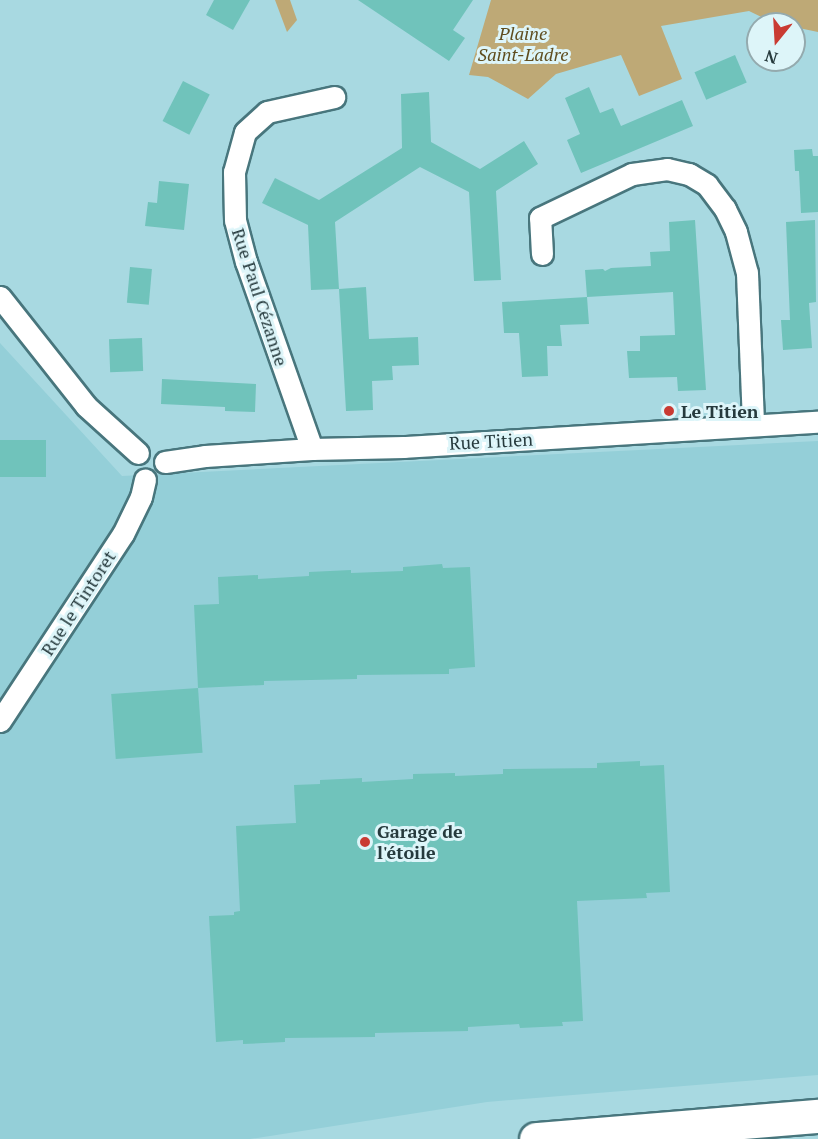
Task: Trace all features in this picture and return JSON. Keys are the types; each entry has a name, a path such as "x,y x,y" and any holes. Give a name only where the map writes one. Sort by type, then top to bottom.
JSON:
{"highway":[{"path":"730,1121 790,1100 818,1098"},
{"path":"536,1139 730,1121 818,1116"}],"street":[{"name":"Rue Paul Cézanne","path":"312,449 246,262 235,220 234,172 245,132 267,112 334,97"},
{"path":"542,254 540,218 632,174 667,169 690,174 707,185 725,208 736,232 747,273 753,425"},
{"path":"0,297 86,406 138,453"},
{"name":"Rue Titien","path":"165,462 206,456 312,449 416,446 818,422"},
{"path":"145,449 154,449 161,454 165,462 159,476 152,480 145,479 134,468 138,453 145,449"},
{"name":"Rue le Tintoret","path":"0,721 123,534 141,497 145,479"}],"shaded area":[{"path":"0,343 122,476 818,441 818,1075 487,1102 250,1139 0,1139"}],"green space":[{"path":"275,0 290,0 297,20 287,32"},
{"name":"Plaine Saint-Ladre","path":"491,0 818,0 818,32 806,30 806,12 749,11 661,26 682,79 639,96 621,55 556,74 528,99 488,77 469,75"}],"building":[{"path":"214,0 250,0 233,30 206,15"},
{"path":"358,0 473,0 453,30 465,38 449,61"},
{"path":"735,55 747,83 706,100 694,72"},
{"path":"183,81 210,95 189,135 163,121"},
{"path":"589,87 600,113 613,108 621,126 682,100 693,126 581,173 567,140 580,134 565,98"},
{"path":"429,92 431,142 480,169 524,141 538,164 496,191 501,280 474,281 469,192 420,167 335,222 339,289 311,290 308,225 262,203 275,178 319,200 402,148 401,94"},
{"path":"812,149 813,156 818,156 818,212 801,213 799,171 795,171 794,150"},
{"path":"159,181 189,184 184,230 145,226 148,202 157,203"},
{"path":"695,220 706,390 678,391 677,377 629,378 627,351 640,351 640,336 675,335 673,292 587,297 585,270 603,269 605,271 611,268 651,266 650,252 670,251 669,222"},
{"path":"815,220 816,302 809,303 812,348 783,350 781,320 790,320 786,222"},
{"path":"130,267 152,269 149,305 127,303"},
{"path":"366,287 369,339 418,337 419,365 392,366 393,380 372,381 373,410 346,411 339,289"},
{"path":"587,297 589,324 560,325 562,346 547,346 548,376 522,377 519,333 504,333 502,302"},
{"path":"142,338 143,371 110,372 109,339"},
{"path":"162,379 256,384 255,412 225,411 225,407 161,404"},
{"path":"0,440 46,440 46,477 0,477"},
{"path":"442,564 443,568 470,567 475,667 449,669 449,674 357,675 357,679 264,681 264,685 198,688 194,605 219,604 218,577 258,575 258,579 309,576 309,572 403,571 403,567"},
{"path":"198,688 203,753 116,759 111,694"},
{"path":"640,761 640,766 664,765 670,892 646,893 647,898 577,901 583,1021 562,1022 563,1026 520,1028 519,1024 468,1027 468,1031 375,1033 375,1037 285,1038 285,1042 243,1044 243,1040 216,1042 209,916 234,915 234,912 240,911 236,826 296,823 294,785 320,784 320,780 362,778 362,782 413,779 413,774 455,773 455,776 503,774 503,769 597,768 597,763"}],"place":[{"name":"Le Titien","path":"669,411"},
{"name":"Garage de l'étoile","path":"365,842"}]}
